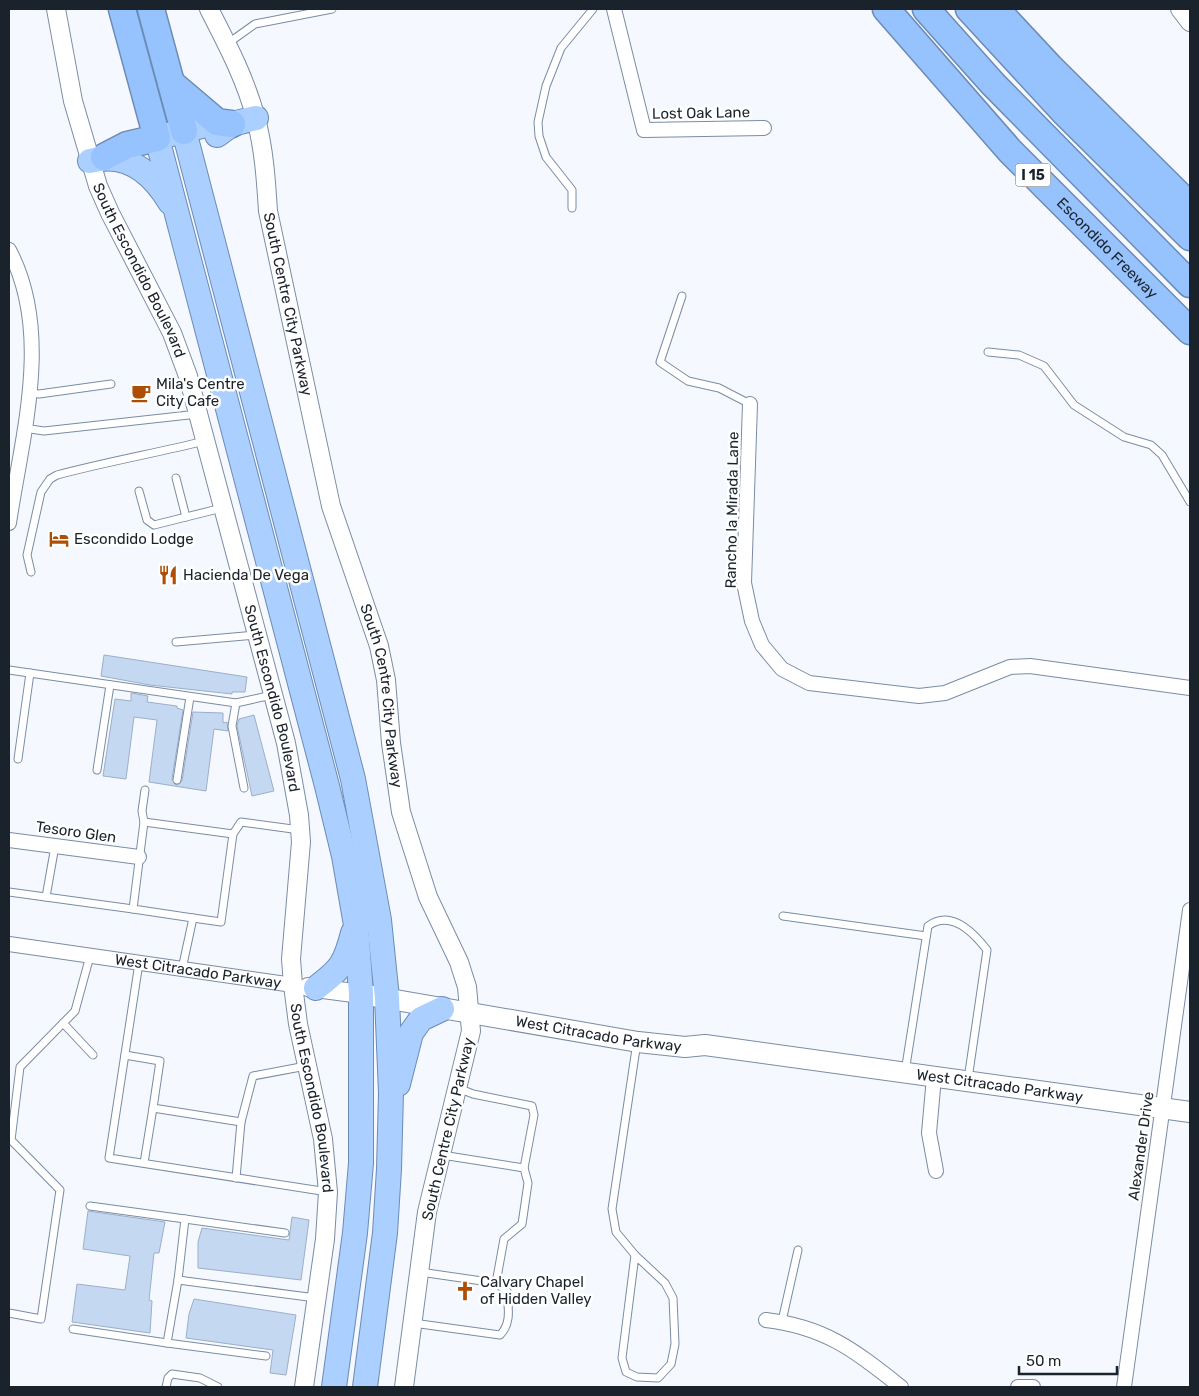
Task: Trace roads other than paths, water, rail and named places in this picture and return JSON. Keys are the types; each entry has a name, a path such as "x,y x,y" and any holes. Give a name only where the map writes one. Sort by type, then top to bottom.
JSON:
{"highway":[{"path":"122,9 327,786 344,856 356,924 361,994 361,1163 355,1233 334,1387"},
{"path":"151,9 186,136 353,779 378,920 387,998 391,1110 385,1233 365,1387"},
{"name":"Escondido Freeway","path":"886,9 1010,151 1190,332"},
{"path":"926,9 993,84 1190,284"},
{"path":"969,9 1064,112 1190,237"},
{"path":"996,9 1050,67 1190,206"},
{"path":"171,83 235,122"},
{"path":"97,159 127,145 158,143 235,122"},
{"path":"97,159 122,159 147,173 165,193 176,214"},
{"path":"316,988 336,973 346,960 356,924"},
{"path":"391,1110 411,1033 421,1020 442,1009"}],"main road":[{"name":"West Citracado Parkway","path":"361,994 638,1042 685,1047 705,1044 1190,1112"}],"street":[{"name":"South Escondido Boulevard","path":"56,9 73,101 97,159 110,213 172,333 188,376 294,780 300,830 300,867 291,959 293,985 298,1024 323,1138 328,1192 304,1387"},
{"name":"South Centre City Parkway","path":"209,9 247,90 235,122 265,163 268,211 331,506 379,646 386,680 391,743 401,812 428,898 459,962 467,988 471,1031 427,1212 404,1387"},
{"name":"Lost Oak Lane","path":"614,9 644,130 764,128"},
{"path":"1180,9 1190,22"},
{"path":"9,250 30,312 32,365 9,522"},
{"name":"Rancho la Mirada Lane","path":"750,404 744,583 752,621 762,645 782,669 809,683 918,696 945,693 1010,667 1030,666 1190,688"},
{"name":"Tesoro Glen","path":"9,840 140,857"},
{"name":"Alexander Drive","path":"1124,1387 1190,910"},
{"name":"West Citracado Parkway","path":"9,944 361,994"},
{"path":"934,1077 930,1133 936,1171"},
{"path":"766,1320 782,1321 814,1330 852,1348 901,1387"},
{"path":"1018,1387 1033,1387"}],"lane":[{"path":"227,44 255,24 332,9"},
{"path":"572,208 572,190 546,156 539,136 538,122 557,55 565,41 593,9"},
{"path":"682,296 660,362 688,381 719,388 750,404"},
{"path":"988,352 1019,355 1034,360 1044,366 1074,405 1124,437 1151,445 1162,455 1190,502"},
{"path":"29,393 39,394 110,384"},
{"path":"24,428 44,431 198,414"},
{"path":"31,572 27,555 41,492 50,480 57,475 121,458 154,454 205,441"},
{"path":"176,478 186,517"},
{"path":"139,491 150,524 154,525 223,507"},
{"path":"176,642 257,635"},
{"path":"9,670 236,703 272,695"},
{"path":"18,759 30,673"},
{"path":"97,770 110,685"},
{"path":"177,780 190,696"},
{"path":"236,703 232,726 244,788"},
{"path":"133,909 144,822 142,812 145,790"},
{"path":"144,822 233,834"},
{"path":"9,892 221,922 233,834 241,822 300,830"},
{"path":"46,897 55,846"},
{"path":"783,916 926,936"},
{"path":"182,969 192,918"},
{"path":"905,1072 928,926 934,921 949,921 962,924 987,950 968,1080"},
{"path":"9,1313 41,1319 60,1190 10,1140 20,1066 75,1011 90,956"},
{"path":"139,963 109,1158 328,1192"},
{"path":"63,1023 93,1055"},
{"path":"636,1255 622,1358 626,1372 637,1377 658,1378 671,1364 675,1344 673,1298 665,1283 636,1255 616,1232 612,1209 638,1042"},
{"path":"125,1055 160,1061 144,1163"},
{"path":"236,1178 241,1122 253,1076 307,1066"},
{"path":"458,1088 473,1094 532,1106 534,1115 524,1168 528,1183 522,1224 504,1239 496,1283"},
{"path":"153,1108 241,1122"},
{"path":"441,1155 524,1168"},
{"path":"90,1206 285,1233"},
{"path":"167,1343 178,1280 185,1219"},
{"path":"782,1321 798,1250"},
{"path":"413,1324 500,1335 506,1329 509,1317 508,1291 496,1283 419,1272"},
{"path":"178,1280 316,1298"},
{"path":"73,1329 266,1356"},
{"path":"166,1387 168,1378 172,1374 200,1378 218,1387"}],"place":[{"name":"Mila's Centre City Cafe","path":"141,393"},
{"name":"Escondido Lodge","path":"59,539"},
{"name":"Hacienda De Vega","path":"168,575"},
{"name":"Calvary Chapel of Hidden Valley","path":"465,1291"}]}
